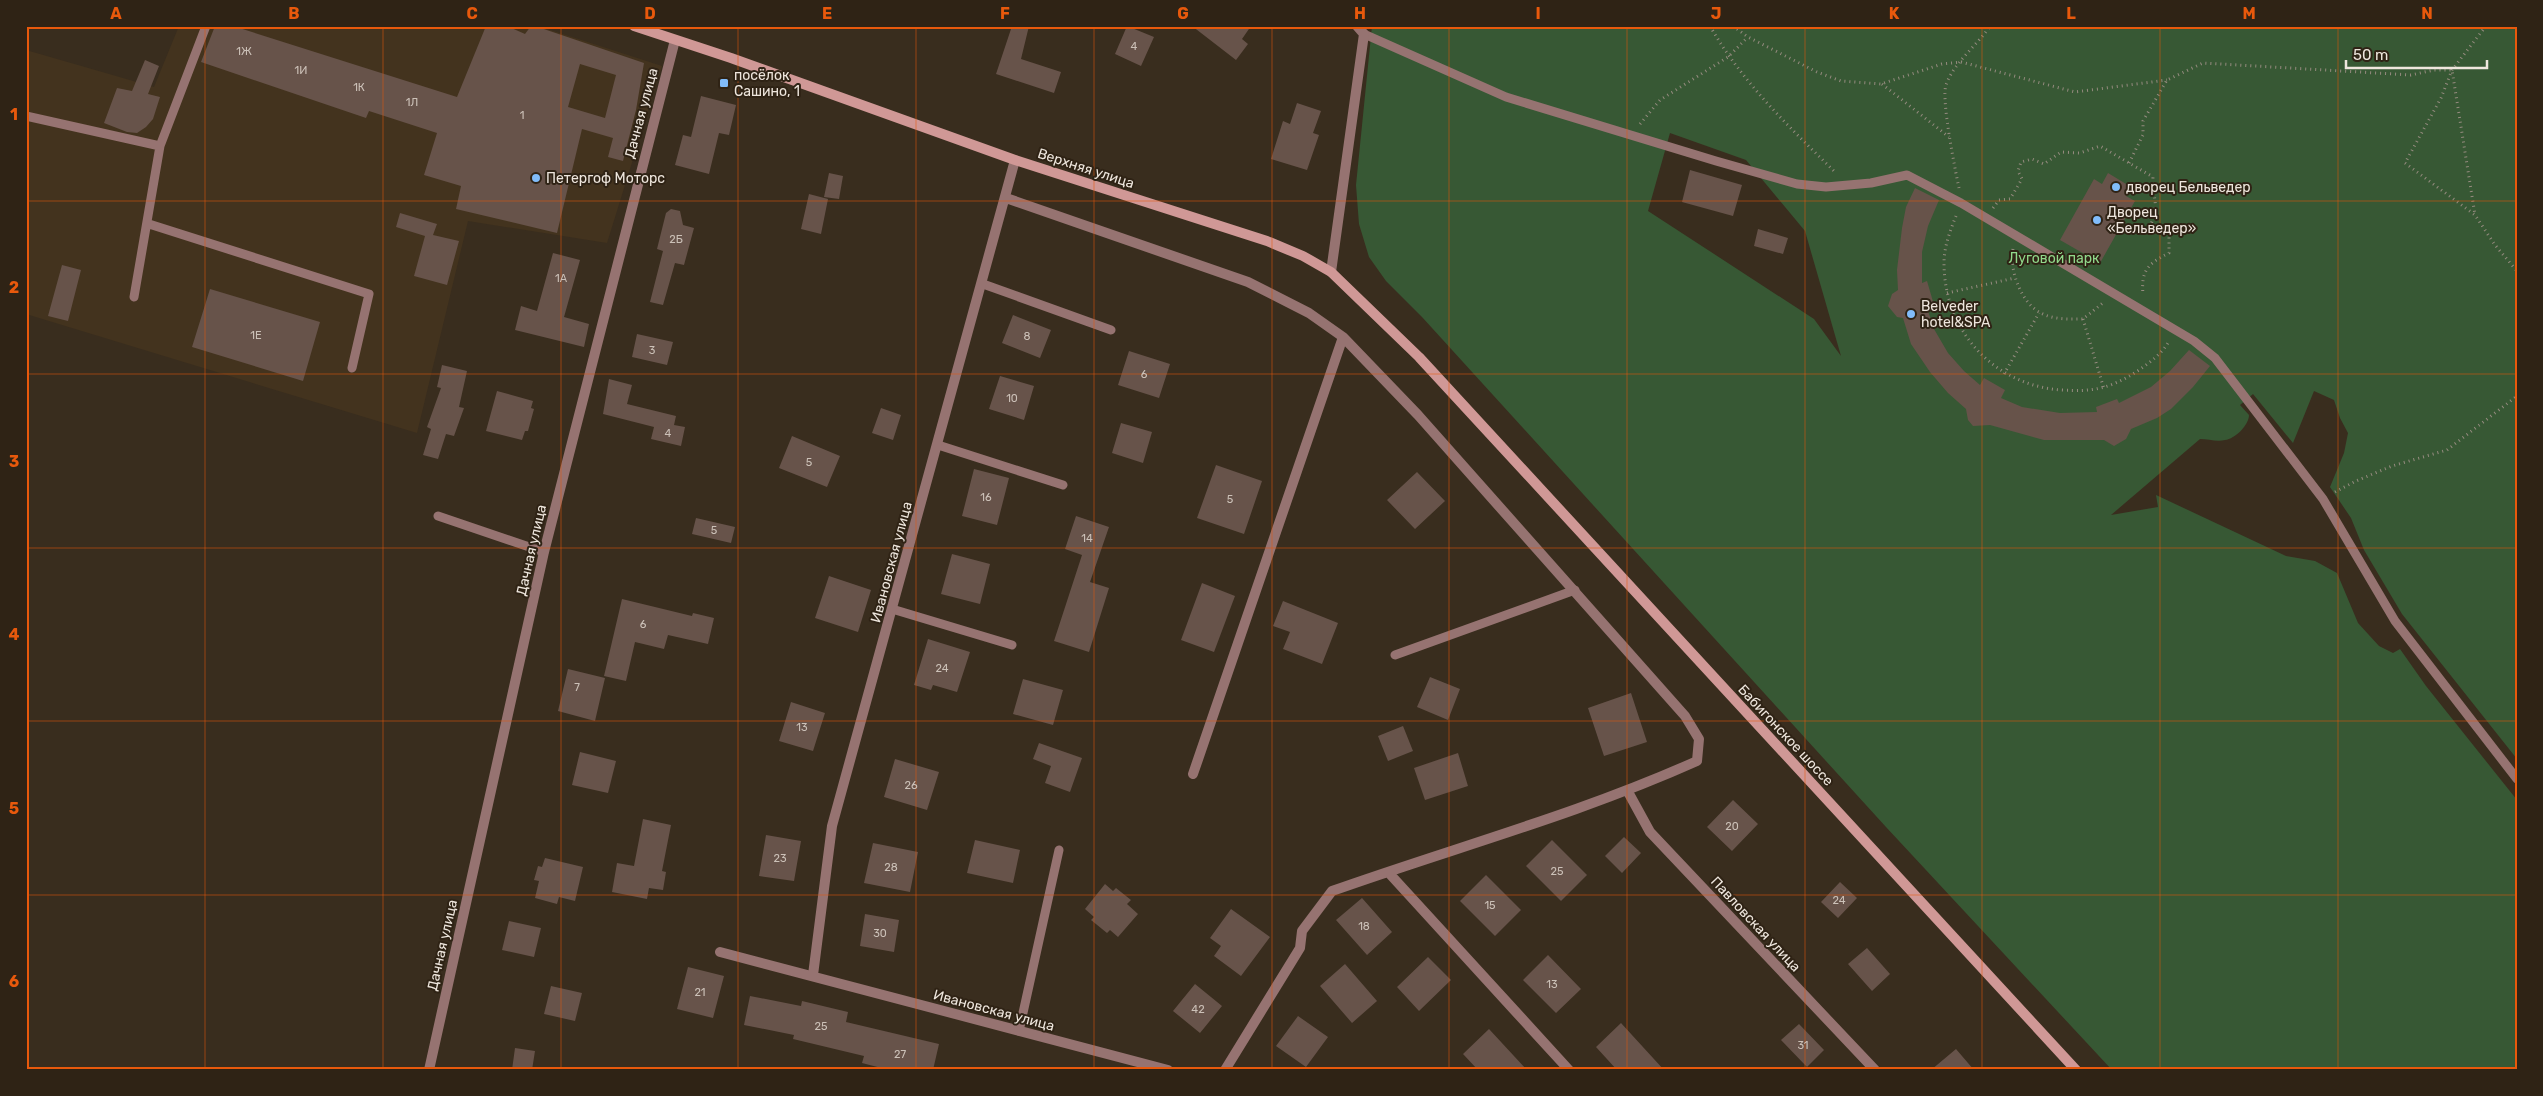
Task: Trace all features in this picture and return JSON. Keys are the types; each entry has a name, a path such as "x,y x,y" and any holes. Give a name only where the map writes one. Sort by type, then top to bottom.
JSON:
{"street":[{"name":"Верхняя улица","path":"634,26 1015,160 1267,241 1303,256 1331,272 1385,322 1476,420"},
{"path":"1331,272 1360,30"},
{"name":"Дачная улица","path":"429,1070 544,552 675,40"},
{"name":"Ивановская улица","path":"813,975 832,826 1015,160"},
{"path":"1006,198 1248,282 1309,313 1343,337 1418,415 1575,590 1685,716 1699,739 1697,761 1627,790 1332,891 1302,931 1300,948 1225,1070"},
{"path":"1193,774 1343,337"},
{"name":"Бабигонское шоссе","path":"1476,420 2076,1070"},
{"name":"Павловская улица","path":"1627,790 1650,832 1875,1070"},
{"path":"1388,872 1570,1070"},
{"name":"Ивановская улица","path":"720,952 1168,1070"}],"lane":[{"path":"134,297 149,224 160,146 206,26"},
{"path":"1360,30 1506,97 1630,136 1797,184 1826,187 1907,176 1961,203 2176,330 2215,358 2323,499 2394,621 2517,779"},
{"path":"26,116 160,146"},
{"path":"149,224 369,294 352,368"},
{"path":"982,284 1111,330"},
{"path":"938,445 1063,484"},
{"path":"438,516 544,552"},
{"path":"1395,655 1575,590"},
{"path":"892,609 1012,645"},
{"path":"1019,1031 1059,850"}],"path":[{"path":"1710,26 1728,57 1802,140 1848,185"},
{"path":"1732,26 1748,37 1816,72 1841,82 1881,84 1942,64 1961,62 2074,92 2167,80 2203,63 2411,75 2434,70 2452,70"},
{"path":"1990,26 1961,62 1945,86 1950,137 1961,203 1948,238 1944,263 1947,293 1957,323 1966,339 1982,356 2004,374 2023,382 2050,389 2104,389 2145,366 2166,347 2176,330"},
{"path":"2486,26 2452,70 2441,98 2405,163 2475,215 2495,245 2517,271"},
{"path":"1630,136 1660,100 1728,57 1748,37"},
{"path":"2452,70 2475,215"},
{"path":"2129,163 2143,135 2143,121 2167,80"},
{"path":"1881,84 1950,137"},
{"path":"1986,218 1998,200 2010,199 2022,179 2018,171 2021,162 2032,159 2044,164 2061,152 2080,153 2100,146 2154,177 2152,191 2157,210 2151,224 2168,237 2169,253 2154,261 2142,278 2144,311"},
{"path":"2016,236 2010,260 2015,278 2025,297 2039,313 2055,319 2083,319 2114,294"},
{"path":"1947,293 2015,278"},
{"path":"2004,374 2039,313"},
{"path":"2083,319 2104,389"},
{"path":"2323,499 2356,481 2448,450 2517,396"}],"shaded area":[{"path":"179,26 538,26 662,66 607,243 468,221 417,433 26,314 26,50 154,87"}],"green space":[{"name":"Луговой парк","path":"1372,26 2517,26 2517,759 2402,614 2364,550 2351,518 2330,487 2344,453 2348,433 2340,418 2334,400 2314,391 2293,443 2253,394 2240,405 2249,415 2247,423 2237,434 2222,441 2200,439 2111,515 2158,507 2156,495 2286,556 2315,561 2337,573 2358,623 2379,646 2393,653 2400,649 2426,686 2517,800 2517,1070 2112,1070 1886,827 1422,317 1386,281 1369,257 1359,224 1356,185","holes":["1670,133 1746,160 1805,231 1841,356 1814,319 1648,211"]}],"building":[{"path":"215,26 233,26 457,97 486,26 507,26 525,34 531,26 535,26 644,63 636,110 623,161 608,157 613,138 582,129 557,233 456,209 461,186 424,175 437,133 369,111 366,118 201,62","holes":["580,64 616,75 605,118 568,107"]},
{"path":"1012,26 1029,26 1021,59 1061,72 1054,93 996,74"},
{"path":"1127,26 1154,37 1141,66 1115,54"},
{"path":"1192,26 1251,26 1242,39 1248,44 1236,60"},
{"path":"145,60 159,66 148,94 160,97 153,119 137,133 127,132 104,123 117,88 132,91"},
{"path":"701,96 736,105 729,135 719,133 709,174 675,165 683,135 691,137"},
{"path":"1297,103 1321,111 1313,133 1319,135 1307,170 1271,159 1283,121 1290,124"},
{"path":"1690,170 1742,185 1733,216 1682,202"},
{"path":"829,173 843,176 839,199 824,197"},
{"name":"Дворец «Бельведер»","path":"2108,173 2131,187 2126,196 2135,201 2100,263 2060,240 2094,179 2102,184"},
{"name":"Belveder hotel&SPA","path":"1915,188 1939,200 1928,226 1922,252 1922,283 1927,281 1934,305 1927,308 1934,329 1948,353 1980,385 1984,378 2005,390 2001,398 2022,407 2060,413 2097,412 2096,407 2117,399 2119,403 2151,387 2170,371 2189,350 2210,366 2193,387 2171,409 2157,418 2131,429 2126,439 2114,446 2104,440 2044,440 1990,425 1973,426 1968,420 1966,409 1948,393 1930,372 1911,344 1903,318 1897,317 1888,306 1892,294 1898,290 1897,270 1902,228 1906,207"},
{"path":"809,194 828,199 821,234 801,229"},
{"path":"671,209 680,211 683,225 694,228 684,265 675,263 663,305 650,302 663,251 657,249 666,213"},
{"path":"400,213 437,224 433,235 459,241 447,285 414,276 425,236 396,227"},
{"path":"1758,229 1788,238 1783,254 1754,246"},
{"path":"553,253 580,260 564,317 589,324 584,347 515,330 521,306 537,311"},
{"path":"62,265 81,270 68,321 48,316"},
{"path":"210,289 320,322 303,381 192,347"},
{"path":"1013,315 1051,330 1040,358 1002,343"},
{"path":"637,334 673,342 667,365 632,357"},
{"path":"1129,351 1170,364 1159,398 1118,385"},
{"path":"442,365 467,371 459,407 464,408 454,436 446,434 438,459 423,455 431,429 427,427 441,388 437,387"},
{"path":"1000,376 1034,386 1024,420 989,409"},
{"path":"609,379 632,385 627,404 676,416 674,425 685,427 681,446 651,439 654,427 603,414"},
{"path":"497,391 533,401 531,408 534,409 528,431 525,431 522,440 486,431"},
{"path":"881,408 901,415 893,440 872,433"},
{"path":"1121,423 1152,432 1143,463 1112,453"},
{"path":"792,436 840,456 827,487 779,468"},
{"path":"1216,465 1262,481 1244,534 1197,518"},
{"path":"974,469 1009,478 997,525 962,516"},
{"path":"1417,472 1445,501 1415,529 1387,500"},
{"path":"1076,516 1109,527 1090,582 1109,588 1089,652 1054,641 1082,555 1065,549"},
{"path":"696,518 735,527 731,543 692,534"},
{"path":"952,554 990,564 980,604 941,594"},
{"path":"829,576 871,590 858,632 815,618"},
{"path":"1202,583 1235,596 1214,652 1181,640"},
{"path":"622,599 692,616 693,613 714,618 708,644 668,635 664,649 635,642 626,681 604,676"},
{"path":"1283,601 1338,623 1322,664 1283,649 1290,632 1273,626"},
{"path":"928,639 970,652 957,692 933,685 931,690 914,685"},
{"path":"568,669 605,678 595,721 558,711"},
{"path":"1430,677 1460,689 1448,720 1417,707"},
{"path":"1023,679 1063,690 1053,725 1013,714"},
{"path":"1631,693 1647,742 1604,756 1588,708"},
{"path":"791,702 825,713 813,751 779,741"},
{"path":"1403,726 1413,751 1388,761 1378,736"},
{"path":"1039,743 1082,758 1070,792 1045,783 1051,766 1033,759"},
{"path":"580,752 616,761 608,793 572,785"},
{"path":"1458,753 1468,786 1425,800 1414,768"},
{"path":"895,759 939,772 927,810 884,797"},
{"path":"1733,800 1758,824 1732,851 1707,827"},
{"path":"643,819 671,825 662,871 666,872 663,890 649,888 647,899 612,892 617,863 634,866"},
{"path":"766,835 801,841 794,881 759,876"},
{"path":"1624,837 1641,853 1622,873 1605,856"},
{"path":"975,840 1020,850 1013,883 967,873"},
{"path":"1552,840 1587,875 1561,901 1526,866"},
{"path":"873,843 918,852 910,892 864,883"},
{"path":"545,858 583,867 575,901 559,897 557,904 535,898 539,881 534,880 538,866 542,867"},
{"path":"1486,875 1521,910 1495,936 1460,901"},
{"path":"1840,882 1857,898 1838,918 1821,902"},
{"path":"1105,884 1113,891 1116,888 1131,900 1127,904 1138,914 1118,937 1110,930 1107,933 1091,920 1094,917 1085,909"},
{"path":"1362,898 1392,932 1367,955 1336,920"},
{"path":"1231,909 1270,937 1241,976 1214,956 1221,946 1210,938"},
{"path":"865,914 899,920 894,952 860,946"},
{"path":"509,921 541,928 534,957 502,950"},
{"path":"1867,948 1890,974 1872,991 1848,964"},
{"path":"1548,955 1581,989 1556,1013 1523,980"},
{"path":"1428,957 1451,980 1419,1011 1397,987"},
{"path":"1345,964 1377,1001 1352,1023 1320,986"},
{"path":"688,967 724,976 713,1018 677,1009"},
{"path":"1195,984 1222,1006 1200,1033 1173,1011"},
{"path":"551,986 582,993 575,1021 544,1014"},
{"path":"750,996 801,1006 802,1001 848,1012 846,1022 939,1044 933,1070 889,1070 862,1063 864,1056 793,1039 794,1035 744,1025"},
{"path":"1298,1016 1328,1037 1306,1067 1276,1046"},
{"path":"1621,1023 1664,1070 1617,1070 1596,1047"},
{"path":"1799,1024 1824,1050 1807,1067 1781,1040"},
{"path":"1489,1029 1527,1070 1478,1070 1463,1054"},
{"path":"515,1048 535,1051 532,1070 512,1070"},
{"path":"1956,1049 1974,1070 1931,1070"}],"place":[{"name":"посёлок Сашино, 1","path":"724,83"},
{"name":"Петергоф Моторс","path":"536,178"},
{"name":"дворец Бельведер","path":"2116,187"},
{"name":"Дворец «Бельведер»","path":"2097,220"},
{"name":"Belveder hotel&SPA","path":"1911,314"}]}
